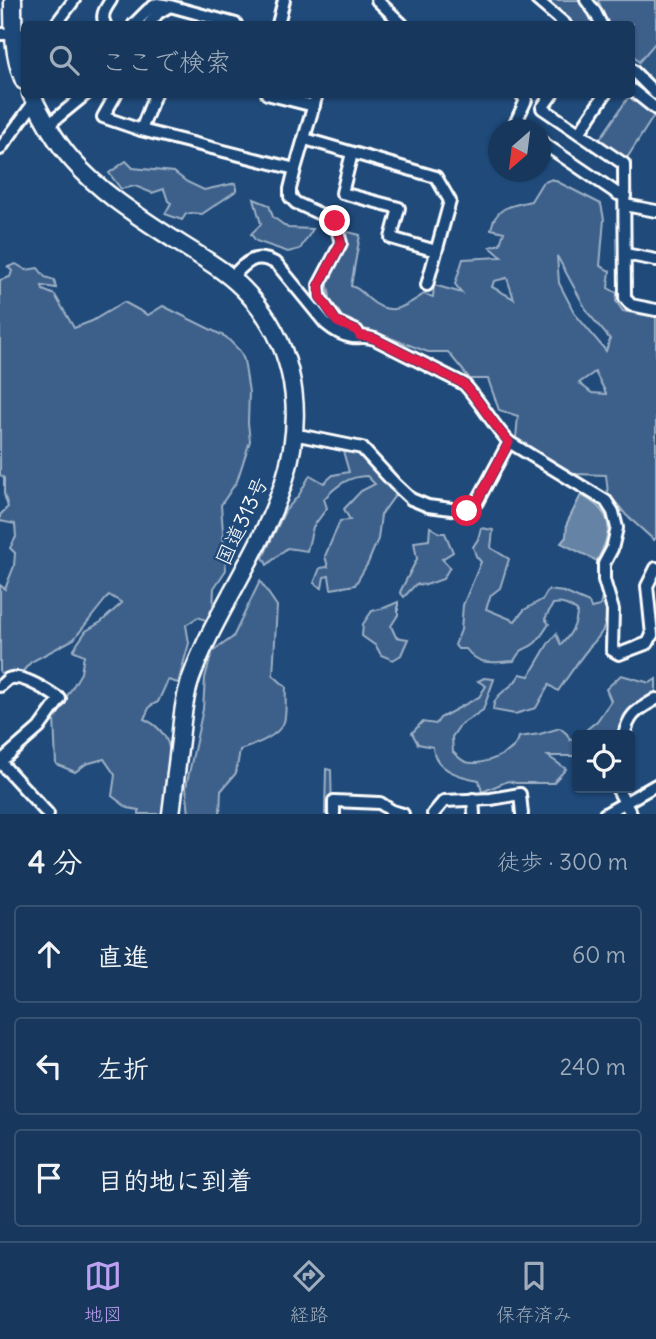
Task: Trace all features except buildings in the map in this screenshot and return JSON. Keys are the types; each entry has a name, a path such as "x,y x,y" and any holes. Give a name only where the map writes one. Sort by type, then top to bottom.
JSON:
{"highway":[{"path":"13,0 13,34 21,70"},
{"name":"国道313号","path":"30,102 73,161 90,179 114,199 231,278 262,310 282,345 293,386 295,436 291,460 275,508 206,643 190,681 183,715 172,814"}],"street":[{"path":"58,21 74,0"},
{"path":"103,21 103,14 111,0"},
{"path":"279,21 284,0"},
{"path":"377,0 399,21"},
{"path":"537,0 562,21"},
{"path":"586,0 600,21"},
{"path":"137,21 157,4 177,5 227,21"},
{"path":"151,21 158,13 177,5"},
{"path":"635,73 656,94"},
{"path":"635,92 656,109"},
{"path":"47,126 81,98"},
{"path":"114,98 103,117 141,130 295,169"},
{"path":"141,130 153,98"},
{"path":"283,98 314,106"},
{"path":"316,98 295,169 290,197 296,203 335,221 341,243 319,285 320,297 337,322 357,331 360,336"},
{"path":"517,119 524,98"},
{"path":"525,98 624,164 625,298 631,305 656,310"},
{"path":"542,108 549,98"},
{"path":"579,133 602,98"},
{"path":"0,149 30,102"},
{"path":"305,139 436,177 450,201 427,285"},
{"path":"551,148 625,200 656,211"},
{"path":"352,153 342,193 399,208 390,238 436,251"},
{"path":"625,254 656,260"},
{"path":"231,278 257,258 265,258 276,264 326,324 351,337 365,336 375,339 464,384 509,442 606,501 617,528 612,549 604,564 604,580 612,610 612,650 619,654 648,643 652,635 647,586 656,568"},
{"path":"295,436 362,448 411,499 428,506 467,511 477,502 509,442"},
{"path":"0,686 8,679 15,678 43,687 60,699 39,728 0,762 43,812"},
{"path":"625,730 627,721 634,713 656,699"},
{"path":"605,814 656,785"},
{"path":"619,793 631,814"},
{"path":"433,814 444,801 491,799 520,794 522,814"},
{"path":"473,799 474,814"},
{"path":"334,814 334,802 380,803 403,814"}],"shaded area":[{"path":"546,0 584,0 596,21 570,21"},
{"path":"590,0 656,0 656,86 635,65 635,21 601,21"},
{"path":"598,0 656,0 656,42 639,62 635,57 635,21 607,21"},
{"path":"628,98 634,98 655,114 625,161 598,142"},
{"path":"126,161 133,168 174,172 204,190 236,183 236,191 202,214 186,214 182,220 165,214 171,203 164,189 152,193 135,186 121,189 109,173"},
{"path":"552,179 601,204 604,219 600,266 610,271 608,288 617,293 616,301 623,311 656,317 654,540 626,515 608,493 606,475 574,474 516,438 518,416 499,410 488,379 470,379 448,352 428,352 369,330 356,328 339,317 332,308 327,281 348,232 360,235 351,286 377,305 397,308 424,294 433,297 434,285 462,293 455,284 463,259 502,257 490,247 500,244 504,232 491,229 493,221 505,208 531,201 542,183 551,182","holes":["557,256 588,313 610,339 606,351 575,314 559,283","507,278 514,299 492,287 494,281","595,372 606,394 592,393 579,383"]},
{"path":"254,199 269,205 273,217 288,228 313,229 300,249 288,252 256,241 251,234 261,224"},
{"path":"16,264 26,270 38,268 45,277 54,280 56,288 42,286 43,290 55,295 74,328 124,302 148,315 163,306 226,337 240,351 244,360 249,392 250,441 237,481 221,505 226,570 214,588 213,610 208,621 198,617 186,625 189,643 178,683 168,680 158,702 150,706 144,719 160,730 169,747 164,814 139,814 139,810 128,808 112,796 115,775 104,759 86,764 75,772 56,764 54,718 81,673 84,655 73,650 86,631 101,622 122,603 109,595 74,639 31,662 23,671 4,675 0,672 0,585 5,589 14,566 15,553 10,548 16,537 15,524 0,521 0,515 8,507 4,494 4,478 0,475 0,280 10,277 12,271 8,267"},
{"path":"343,451 362,454 396,494 381,515 378,539 355,585 331,589 329,576 324,577 322,588 314,583 320,568 328,567 325,556 340,521 350,520 344,509 361,491 375,484 367,476 343,483 324,499 327,508 313,527 307,551 287,548 267,565 263,557 285,511 299,495 310,475 324,483 333,475 349,472"},
{"path":"581,495 600,509 608,523 606,539 597,561 561,543 566,537 567,523"},
{"path":"430,527 445,533 453,552 442,559 450,567 443,579 426,585 416,584 404,597 400,592 417,559 414,542 429,540"},
{"path":"481,528 493,530 491,548 509,559 500,588 491,595 486,609 515,621 524,610 543,599 548,590 564,592 589,603 591,608 600,606 603,593 606,606 603,630 558,691 549,685 536,708 515,714 493,710 494,703 520,674 529,676 556,634 561,645 572,630 577,611 563,604 553,604 545,619 549,624 535,643 522,651 514,661 482,661 466,649 458,649 455,645 461,630 463,605 481,562 473,547"},
{"path":"260,581 277,606 273,675 286,687 284,722 271,736 240,750 236,773 221,791 220,814 189,814 186,787 212,652 233,637"},
{"path":"398,602 398,615 391,626 396,637 408,639 401,655 393,660 381,655 376,646 362,636 363,624 372,611"},
{"path":"621,675 650,683 656,679 656,694 626,713 621,730 586,730 597,721 611,701 606,689"},
{"path":"484,678 494,679 483,710 460,725 452,737 453,752 464,761 472,763 489,761 512,748 519,737 560,728 572,739 572,756 548,756 566,769 553,783 508,781 482,792 479,780 449,771 434,755 433,747 418,744 412,733 422,722 436,724 440,718 479,697 486,686 478,681"},
{"path":"326,769 331,770 332,814 325,814"}],"route":[{"path":"335,221 341,243 319,285 320,297 337,322 357,331 360,336 375,339 464,384 509,442 477,502 467,511"}]}
